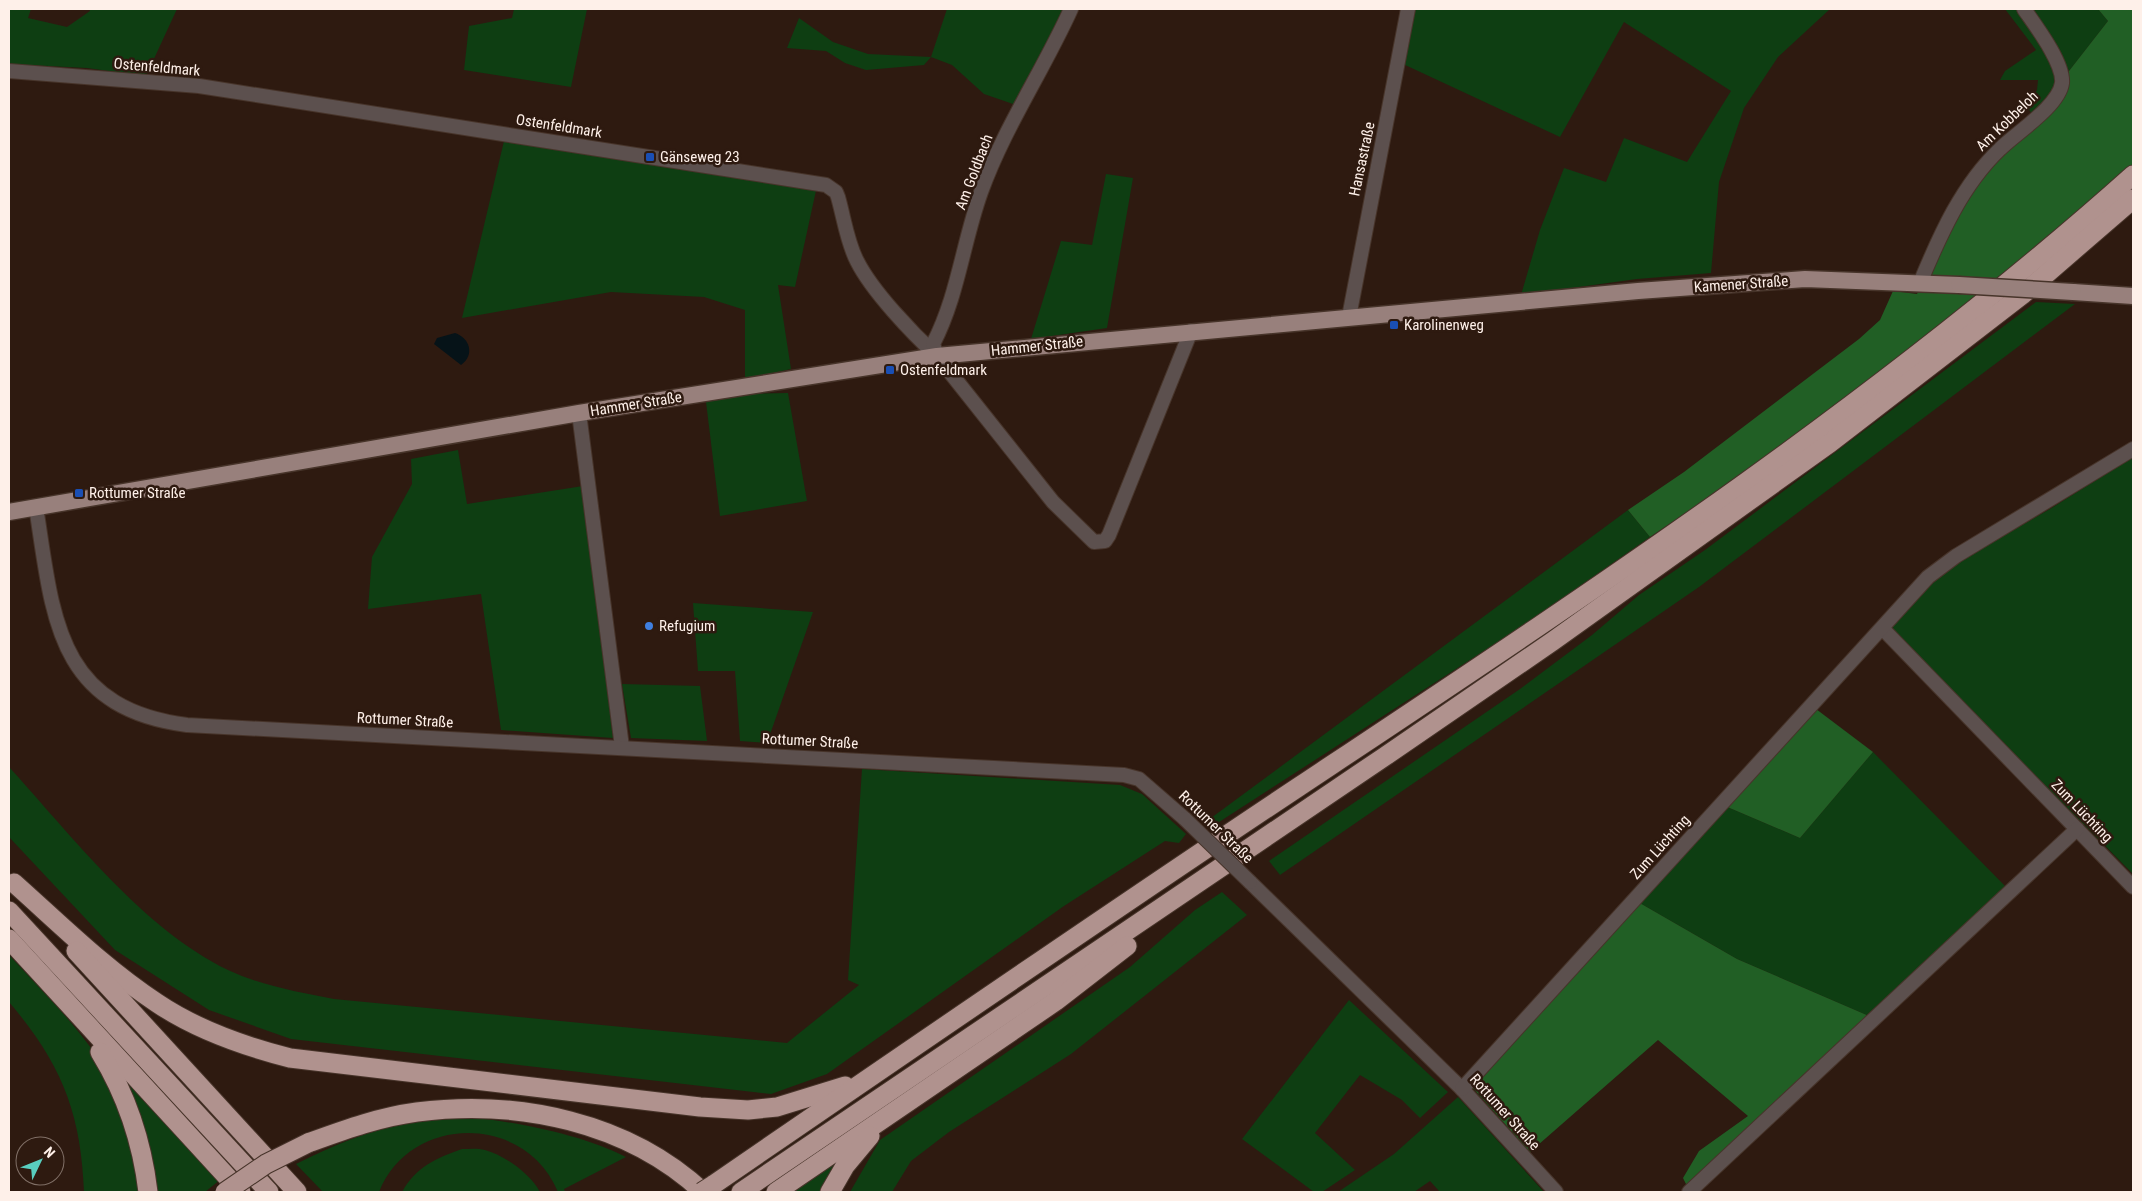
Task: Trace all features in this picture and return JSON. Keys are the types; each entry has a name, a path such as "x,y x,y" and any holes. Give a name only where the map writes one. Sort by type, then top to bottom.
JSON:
{"highway":[{"path":"225,1192 266,1164 308,1143 350,1127 416,1112 474,1109 510,1110 556,1118 616,1135 656,1155 706,1190 1563,609 1807,438 1912,359 2019,274 2133,175"},
{"path":"741,1192 1193,888 1553,641 1830,443 2022,295 2133,199"},
{"path":"11,881 127,982 158,1004 191,1023 222,1037 255,1050 290,1058 700,1107 748,1110 777,1107 806,1100 872,1076"},
{"path":"11,881 297,1192"},
{"path":"776,1192 1056,1001 1155,923 1193,888"},
{"path":"9,911 269,1192"},
{"path":"9,939 241,1192"},
{"path":"74,1011 110,1068 125,1098 137,1131 145,1166 148,1192"},
{"path":"830,1192 845,1166 867,1139 902,1107"}],"main road":[{"name":"Kamener Straße","path":"1349,317 1638,291 1804,279 1920,283 2133,296"},
{"name":"Hammer Straße","path":"9,512 579,413 937,356 1349,317"}],"street":[{"name":"Am Goldbach","path":"937,356 934,344 956,285 981,191 1004,139 1054,46 1071,9"},
{"name":"Hansastraße","path":"1349,317 1408,9"},
{"name":"Am Kobbeloh","path":"1920,283 1941,234 1973,181 2000,149 2046,109 2060,89 2062,76 2055,59 2024,9"},
{"name":"Ostenfeldmark","path":"9,71 199,86 826,185 836,192 850,242 867,278 925,345 937,356 1053,502 1094,542 1100,543 1105,541 1109,535 1191,331"},
{"name":"Hammer Straße","path":"579,413 622,746"},
{"name":"Zum Lüchting","path":"1462,1089 1883,629 1928,577 1956,556 2133,449"},
{"name":"Rottumer Straße","path":"36,507 52,607 61,638 69,655 98,690 114,703 150,719 187,725 622,746 1124,775 1139,779 1185,819 1462,1089 1556,1192"},
{"name":"Zum Lüchting","path":"1883,629 2133,887"},
{"path":"1689,1192 2077,829"}],"green space":[{"path":"9,9 31,9 28,18 67,27 90,11 89,9 177,9 146,76 87,68 9,64"},
{"path":"514,9 587,9 571,87 464,70 469,26 512,18"},
{"path":"947,9 1068,9 1016,105 984,94 952,65 931,57"},
{"path":"1414,9 1830,9 1778,57 1744,108 1719,182 1711,273 1637,279 1521,295 1540,230 1564,168 1606,182 1624,138 1687,162 1731,91 1624,22 1560,137 1403,64"},
{"path":"2005,9 2019,9 2049,55 2057,80 2050,97 2032,114 2027,107 2037,90 2038,80 2000,80 2005,71 2036,50"},
{"path":"2032,9 2098,9 2108,21 2069,71 2050,36"},
{"path":"2098,9 2133,9 2133,167 2004,279 1773,454 1650,537 1628,510 1684,472 1859,339 1880,320 1893,291 1917,294 1976,181 2057,103 2069,71 2108,21"},
{"path":"799,18 833,42 868,54 931,57 924,65 866,70 845,63 826,51 787,48"},
{"path":"504,141 817,186 795,287 778,285 791,369 745,379 745,310 704,297 611,292 462,318"},
{"path":"1106,174 1133,178 1107,328 1031,339 1061,241 1092,245"},
{"path":"2036,302 2075,304 1699,587 1280,875 1269,861 1520,689 1592,635 1639,595 1705,550"},
{"path":"788,393 807,501 720,516 706,402 745,394"},
{"path":"458,450 467,504 583,486 613,738 501,730 481,594 368,609 372,557 412,484 411,459"},
{"path":"2133,457 2133,874 1890,629 1917,595 1949,567 2050,509"},
{"path":"1628,510 1650,537 1527,623 1216,824 1211,818"},
{"path":"693,603 813,612 767,743 740,741 735,671 698,671"},
{"path":"622,684 700,686 707,741 631,738"},
{"path":"1816,709 1873,752 1800,838 1725,806"},
{"path":"1873,752 2007,888 1869,1016 1737,959 1638,902 1725,806 1800,838"},
{"path":"9,767 84,851 138,906 166,930 197,952 241,976 280,988 334,999 787,1043 859,985 848,980 862,769 1120,785 1142,794 1186,834 1179,843 1165,841 1064,906 827,1074 771,1094 291,1039 209,1010 115,950 9,837"},
{"path":"1222,892 1247,915 1071,1054 949,1132 911,1161 892,1192 850,1192 880,1140 1130,967 1195,910"},
{"path":"1638,902 1737,959 1869,1016 1689,1190 1683,1178 1699,1151 1748,1116 1658,1040 1530,1152 1471,1086"},
{"path":"9,955 78,1032 108,1074 120,1097 129,1121 144,1192 84,1192 78,1137 73,1113 65,1090 42,1046 9,1002"},
{"path":"1349,1000 1448,1092 1420,1118 1402,1100 1360,1075 1315,1133 1355,1170 1322,1192 1314,1192 1242,1139"},
{"path":"111,1058 221,1179 205,1192 153,1192"},
{"path":"1458,1097 1544,1192 1440,1192 1430,1181 1414,1192 1338,1192 1394,1154"},
{"path":"476,1118 514,1123 573,1137 626,1157 564,1189 565,1192 558,1192 542,1166 521,1148 496,1137 468,1133 441,1137 416,1148 395,1166 379,1192 323,1192 296,1164 350,1140 392,1126 442,1119"},
{"path":"462,1149 482,1149 500,1156 524,1172 540,1192 402,1192 414,1176 428,1164"},
{"path":"844,1152 824,1192 787,1192"}],"shaded area":[{"path":"455,333 464,339 469,347 468,356 461,365 434,344 437,338"}],"place":[{"name":"Gänseweg 23","path":"650,157"},
{"name":"Karolinenweg","path":"1394,325"},
{"name":"Ostenfeldmark","path":"890,370"},
{"name":"Rottumer Straße","path":"79,493"},
{"name":"Refugium","path":"649,626"}]}
